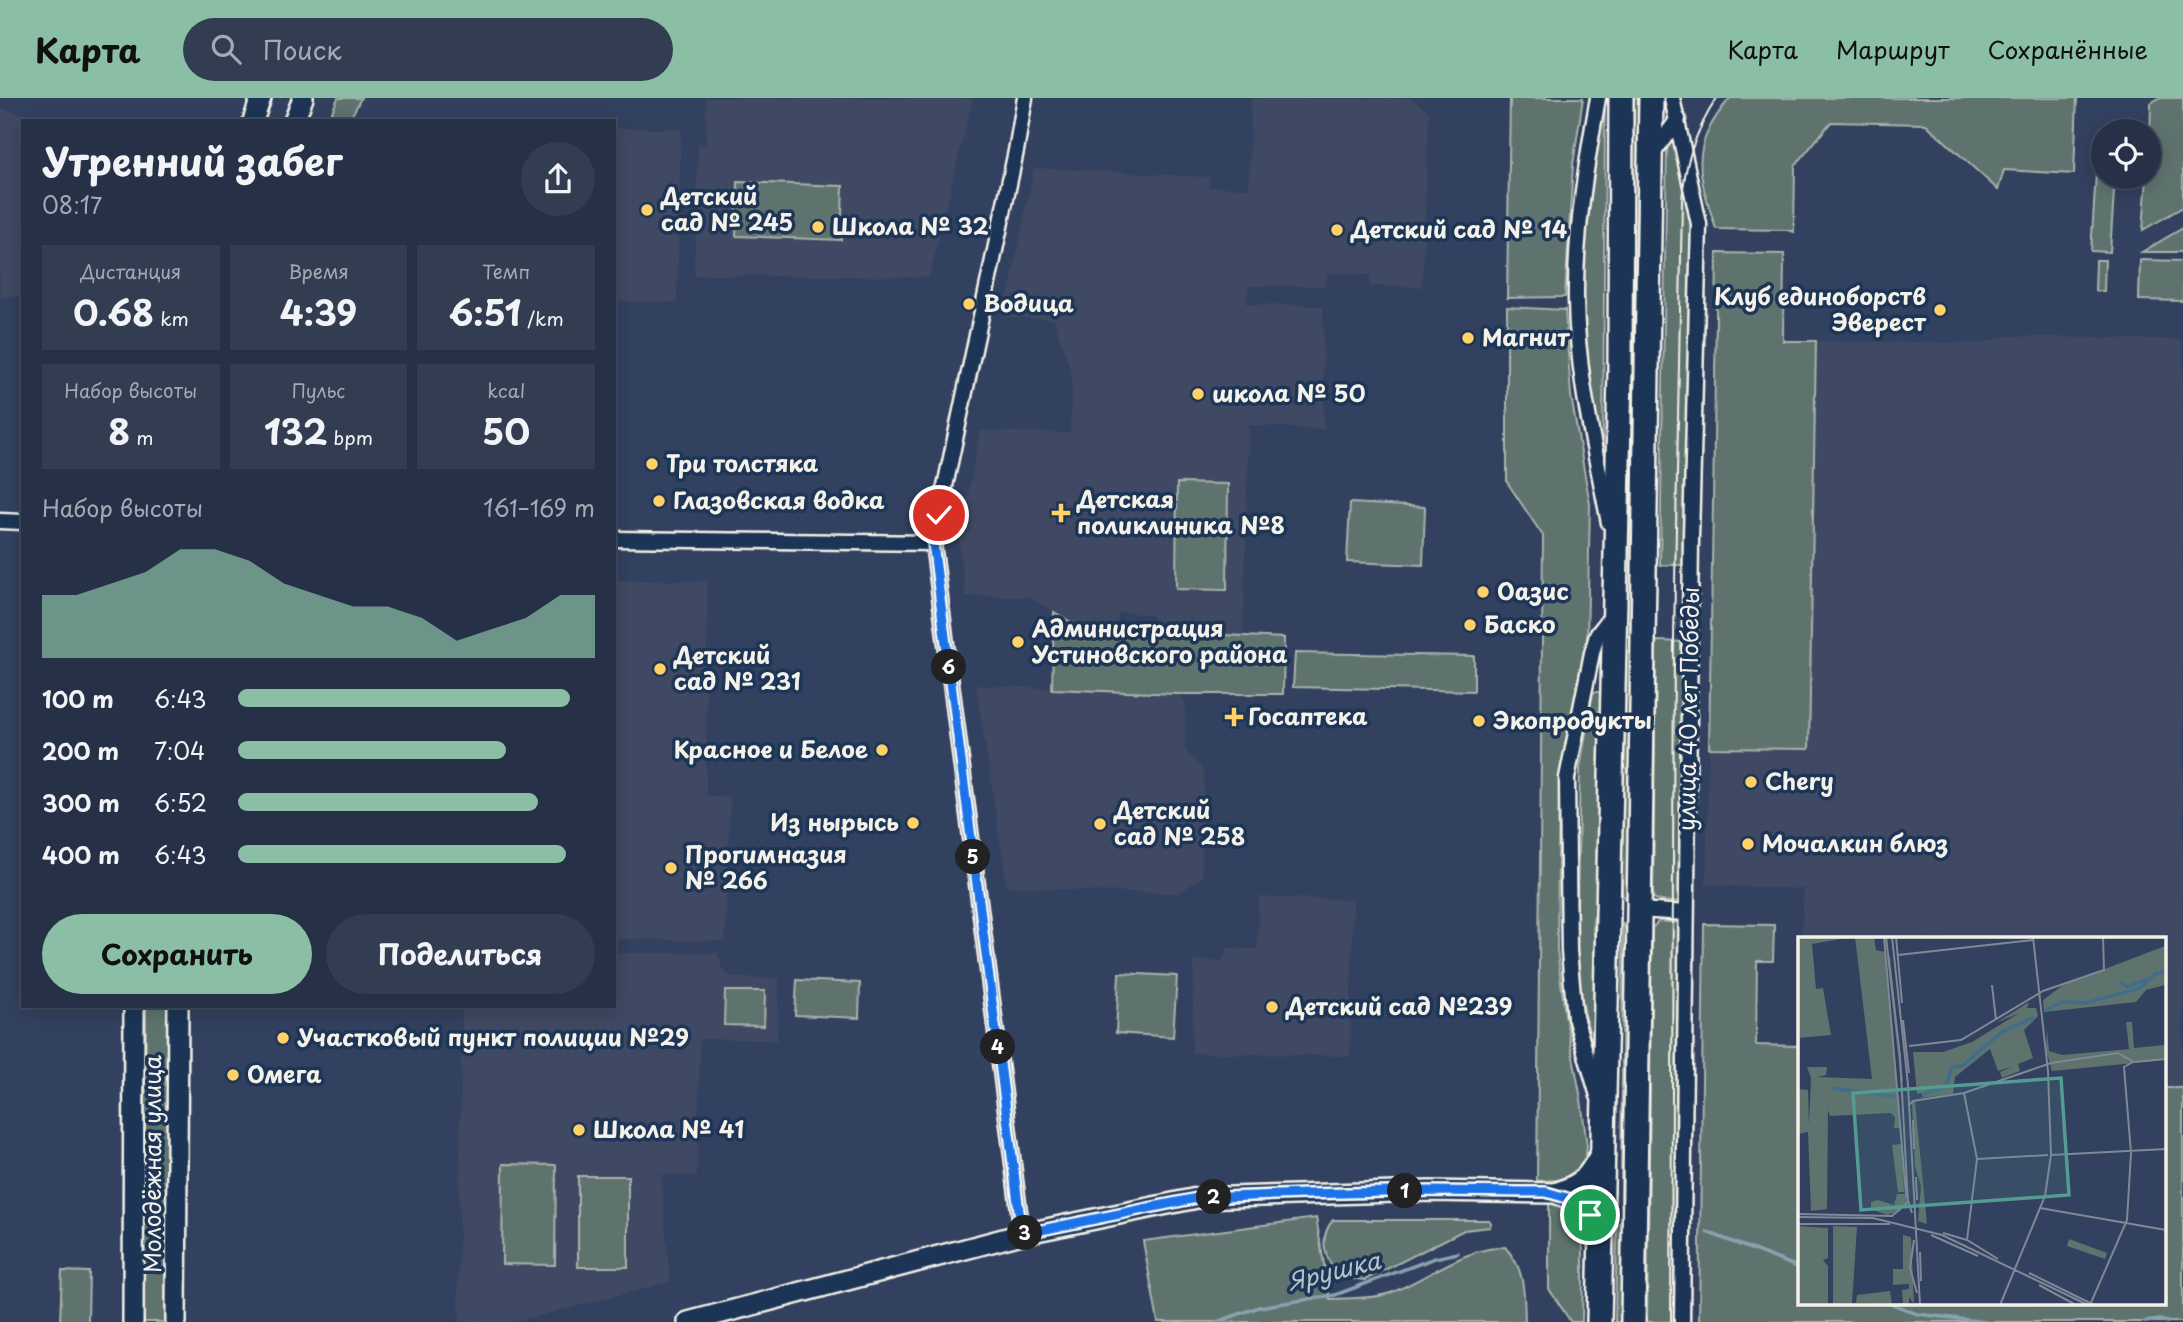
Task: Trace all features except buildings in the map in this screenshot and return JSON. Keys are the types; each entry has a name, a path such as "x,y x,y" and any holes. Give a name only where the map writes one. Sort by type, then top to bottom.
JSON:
{"main road":[{"path":"1599,1322 1620,358 1621,98"},
{"name":"улица 40 лет Победы","path":"1633,1322 1651,98"},
{"path":"1608,910 1638,910"},
{"path":"1601,1208 1635,1210"}],"street":[{"path":"254,119 261,98"},
{"path":"295,119 303,98"},
{"path":"1022,1234 933,543 1016,151 1024,98"},
{"path":"1598,98 1586,168 1577,256 1576,301 1583,390 1615,555"},
{"name":"улица 40 лет Победы","path":"1672,98 1699,224 1691,524 1686,1175 1682,1322"},
{"path":"1650,157 1678,119"},
{"path":"0,522 21,522"},
{"path":"616,539 933,543"},
{"path":"1604,1118 1575,1017 1569,951 1567,778 1597,635 1614,613"},
{"path":"1638,910 1686,913"},
{"name":"Молодёжная улица","path":"133,1322 134,1008"},
{"name":"Молодёжная улица","path":"176,1322 178,1008"},
{"path":"1555,1193 1572,1187 1589,1175 1602,1149"},
{"path":"688,1322 1022,1234 1197,1198 1429,1191 1555,1193 1574,1200 1590,1215 1600,1244"}],"shaded area":[{"name":"Школа № 32","path":"706,98 973,98 929,277 694,275 698,145 706,145"},
{"path":"1251,98 1411,98 1429,112 1422,287 1370,286 1370,275 1327,273 1326,286 1248,286 1247,304 1323,306 1324,430 1249,425 1243,635 1153,631 1153,615 1118,612 1116,630 1081,628 1029,597 966,596 959,543 980,431 1070,433 1072,375 1054,319 1004,317 1034,168 1209,177 1209,187 1249,188"},
{"path":"0,109 47,119 21,119 21,296 0,297"},
{"name":"Детский сад № 245","path":"616,128 681,129 677,302 616,301"},
{"path":"2009,336 2183,340 2183,1088 2166,1088 2166,937 1801,937 1804,889 1706,885 1709,748 1809,749 1816,341 1980,343"},
{"path":"616,580 707,581 706,796 730,797 725,941 616,939"},
{"name":"Детский сад № 258","path":"976,685 1178,694 1185,700 1185,750 1204,771 1202,877 1179,893 1007,886"},
{"name":"Детский сад №239","path":"1259,897 1353,900 1350,1056 1192,1053 1194,960 1222,961 1228,948 1257,949"},
{"name":"Школа № 41","path":"616,953 717,953 722,968 731,977 779,979 777,1040 700,1039 697,1175 661,1175 670,1282 515,1322 460,1322 458,1289 462,1008 616,1008"}],"green space":[{"path":"338,98 361,98 350,119 329,119"},
{"path":"1510,98 1583,98 1573,165 1565,297 1507,298"},
{"path":"1603,98 1603,450 1588,388 1583,264 1593,161"},
{"path":"1634,98 1641,98 1629,896 1625,898 1622,894 1623,628"},
{"path":"1730,98 2077,98 2074,174 2004,170 1998,190 1926,124 1831,122 1795,166 1794,232 1716,229 1701,176 1700,161 1708,132"},
{"path":"2159,98 2183,98 2183,207 2143,230 2146,189 2161,189 2161,119 2151,119 2151,103"},
{"path":"1675,131 1692,222 1686,565 1660,565 1667,141"},
{"path":"738,182 843,186 841,240 736,236"},
{"path":"2095,189 2114,189 2110,252 2091,251"},
{"path":"2183,228 2183,252 2142,252"},
{"path":"1717,253 1784,254 1783,341 1816,341 1809,749 1709,748"},
{"path":"2096,260 2105,260 2104,291 2095,291"},
{"path":"2140,260 2183,261 2183,301 2139,300"},
{"path":"1507,307 1565,310 1571,396 1590,504 1587,641 1559,782 1557,949 1587,1146 1584,1168 1574,1179 1537,1181 1543,536 1507,482"},
{"path":"1177,483 1228,484 1227,590 1176,589"},
{"path":"1350,503 1425,507 1423,565 1347,562"},
{"path":"1054,612 1081,628 1284,638 1283,694 1178,694 1052,689"},
{"path":"1656,641 1687,642 1681,897 1677,902 1653,898"},
{"path":"1295,653 1474,656 1474,691 1293,687"},
{"path":"1593,692 1603,692 1598,906 1593,926 1598,945 1596,1062 1577,979 1576,948 1580,768"},
{"path":"1659,921 1681,923 1675,1322 1647,1322 1652,928"},
{"path":"1623,923 1626,929 1625,1195 1621,1201"},
{"path":"1704,924 1774,925 1773,961 1757,961 1756,1045 1798,1046 1798,1304 2166,1304 2166,1088 2183,1088 2183,1322 1699,1322"},
{"path":"1119,973 1177,976 1173,1037 1116,1033"},
{"path":"797,980 860,983 859,1018 795,1015"},
{"path":"725,991 765,991 764,1026 724,1025"},
{"path":"146,1008 168,1008 165,1322 143,1322"},
{"path":"503,1164 556,1165 555,1265 502,1264"},
{"path":"578,1176 628,1176 628,1267 578,1267"},
{"path":"1549,1203 1571,1207 1579,1219 1583,1246 1582,1322 1571,1322 1549,1289"},
{"path":"1316,1218 1330,1299 1390,1293 1475,1252 1505,1247 1520,1273 1525,1322 1158,1322 1143,1241"},
{"path":"1333,1220 1489,1220 1491,1223 1490,1227 1464,1230 1365,1280 1338,1277 1330,1263 1324,1242 1325,1234"},
{"path":"1621,1221 1625,1227 1622,1322 1615,1322 1617,1226"},
{"path":"62,1271 89,1272 88,1322 60,1322"}],"waterway":[{"path":"1707,1232 1798,1267"},
{"name":"Ярушка","path":"1217,1322 1259,1307 1335,1295 1435,1258 1458,1253"},
{"path":"1892,1304 1917,1314 1986,1322"},
{"path":"2145,1322 2167,1322"}],"tram line":[{"path":"1671,1322 1674,638 1682,201 1685,173 1692,147 1717,98"}],"place":[{"name":"Детский сад № 245","path":"647,210"},
{"name":"Школа № 32","path":"818,227"},
{"name":"Детский сад № 14","path":"1337,230"},
{"name":"Водица","path":"969,304"},
{"name":"Клуб единоборств Эверест","path":"1940,310"},
{"name":"Магнит","path":"1468,338"},
{"name":"школа № 50","path":"1198,394"},
{"name":"Три толстяка","path":"652,464"},
{"name":"Глазовская водка","path":"659,501"},
{"name":"Детская поликлиника №8","path":"1061,513"},
{"name":"Оазис","path":"1483,592"},
{"name":"Баско","path":"1470,625"},
{"name":"Администрация Устиновского района","path":"1018,642"},
{"name":"Детский сад № 231","path":"660,669"},
{"name":"Госаптека","path":"1234,717"},
{"name":"Экопродукты","path":"1479,721"},
{"name":"Красное и Белое","path":"882,750"},
{"name":"Chery","path":"1751,782"},
{"name":"Из нырысь","path":"913,823"},
{"name":"Детский сад № 258","path":"1100,824"},
{"name":"Мочалкин блюз","path":"1748,844"},
{"name":"Прогимназия № 266","path":"671,868"},
{"name":"Детский сад №239","path":"1272,1007"},
{"name":"Участковый пункт полиции №29","path":"283,1038"},
{"name":"Омега","path":"233,1075"},
{"name":"Школа № 41","path":"579,1130"}],"route":[{"path":"939,515 933,543 1022,1234 1197,1198 1305,1194 1546,1192 1574,1200 1590,1215"}]}
